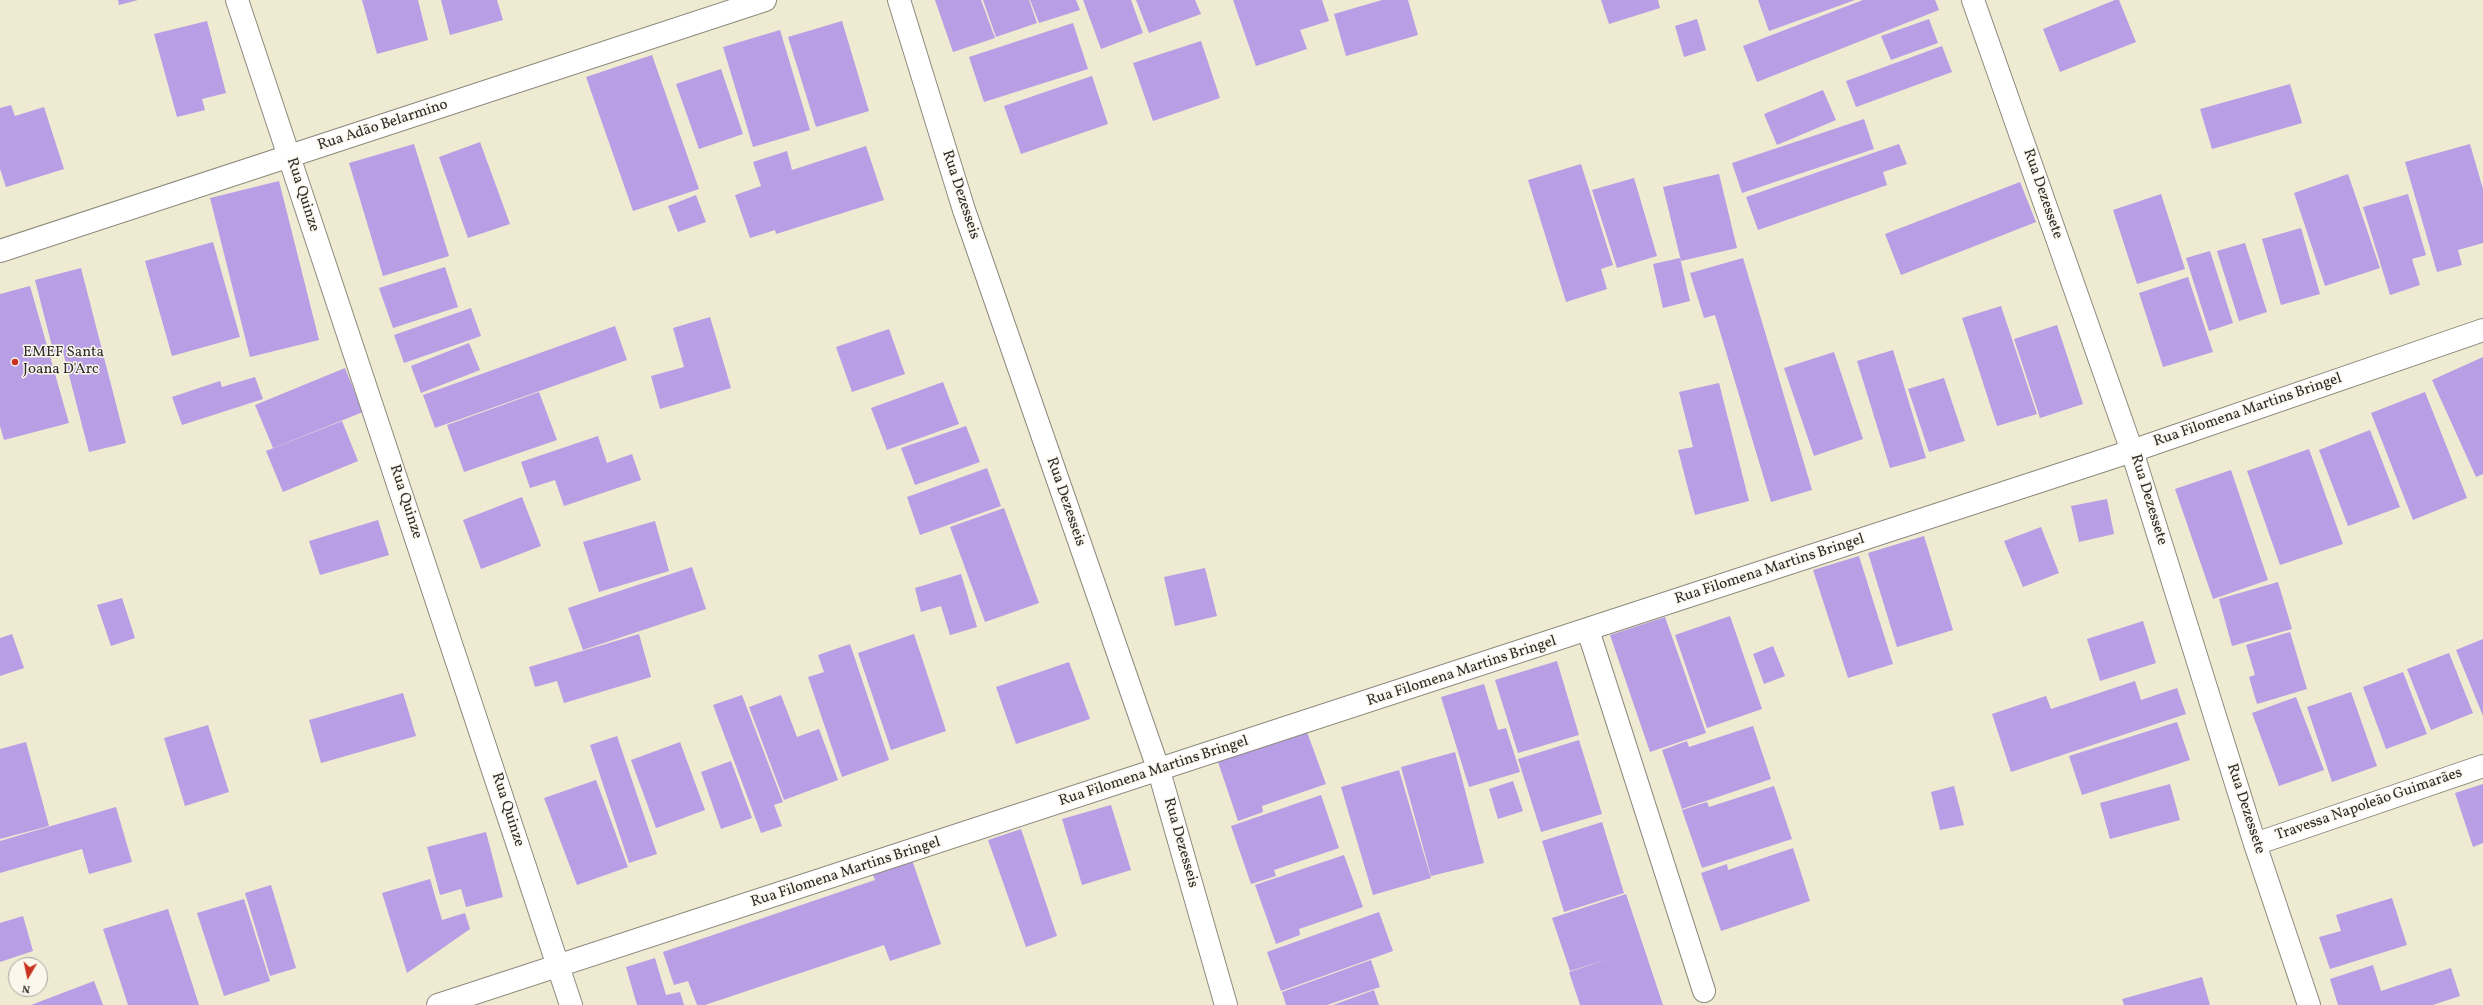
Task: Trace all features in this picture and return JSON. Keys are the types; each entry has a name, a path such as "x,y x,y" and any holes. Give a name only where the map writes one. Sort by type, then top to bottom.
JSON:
{"street":[{"name":"Rua Quinze","path":"237,0 571,1005"},
{"name":"Rua Adão Belarmino","path":"0,251 765,0"},
{"name":"Rua Dezesseis","path":"899,0 964,210 1159,771 1226,1005"},
{"name":"Rua Dezessete","path":"1973,0 2132,451 2255,844 2309,1005"},
{"name":"Rua Filomena Martins Bringel","path":"438,1005 1159,771 2132,451 2483,330"},
{"path":"1588,630 1704,991"},
{"name":"Travessa Napoleão Guimarães","path":"2255,844 2483,766"}],"building":[{"path":"118,0 138,0 119,5"},
{"path":"362,0 418,0 428,40 377,54"},
{"path":"441,0 497,0 503,20 450,35"},
{"path":"935,0 981,0 995,38 953,52"},
{"path":"983,0 1029,0 1037,23 996,37"},
{"path":"1030,0 1076,0 1080,10 1039,23"},
{"path":"1083,0 1131,0 1143,33 1101,49"},
{"path":"1136,0 1195,0 1201,14 1149,33"},
{"path":"1233,0 1322,0 1329,21 1300,30 1307,49 1256,66"},
{"path":"1382,0 1408,0 1418,35 1346,56 1334,14"},
{"path":"1601,0 1658,0 1660,8 1609,24"},
{"path":"1758,0 1855,0 1769,31"},
{"path":"1863,0 1935,0 1939,10 1757,82 1743,46"},
{"path":"2115,0 2119,0 2136,42 2060,72 2043,29"},
{"path":"1697,19 1706,50 1684,57 1675,26"},
{"path":"1929,19 1938,43 1891,60 1881,36"},
{"path":"207,21 226,93 202,99 205,110 177,117 154,34"},
{"path":"842,21 869,111 816,127 788,37"},
{"path":"1073,23 1088,69 984,102 969,57"},
{"path":"780,30 810,130 753,147 723,47"},
{"path":"1201,41 1220,98 1153,121 1133,63"},
{"path":"1942,46 1952,72 1856,107 1846,81"},
{"path":"652,55 699,189 633,211 586,77"},
{"path":"721,69 743,134 699,149 676,84"},
{"path":"1092,76 1108,124 1021,154 1004,106"},
{"path":"2290,84 2302,123 2212,149 2200,109"},
{"path":"1823,90 1836,120 1777,145 1764,114"},
{"path":"11,105 15,116 44,107 64,169 6,187 0,169 0,108"},
{"path":"1864,119 1874,149 1742,193 1732,163"},
{"path":"480,142 510,224 468,238 439,157"},
{"path":"414,144 449,256 383,276 349,163"},
{"path":"1899,144 1907,164 1883,172 1887,185 1758,230 1746,197"},
{"path":"2470,144 2483,189 2483,243 2458,250 2462,265 2437,272 2405,162"},
{"path":"866,146 884,200 776,234 775,230 750,238 735,195 761,186 753,162 787,151 792,170"},
{"path":"1581,164 1613,265 1601,269 1607,289 1566,302 1528,180"},
{"path":"1719,174 1737,248 1681,261 1663,187"},
{"path":"2348,174 2380,268 2325,286 2294,193"},
{"path":"1634,178 1657,256 1617,268 1592,190"},
{"path":"279,181 319,340 250,357 210,198"},
{"path":"2020,182 2036,222 1901,275 1885,234"},
{"path":"2161,194 2185,269 2137,284 2113,210"},
{"path":"2408,194 2426,255 2412,259 2420,285 2390,295 2363,207"},
{"path":"696,195 706,222 678,232 668,206"},
{"path":"2301,228 2320,294 2281,305 2262,239"},
{"path":"213,242 240,337 172,356 145,261"},
{"path":"2245,243 2267,312 2239,321 2217,251"},
{"path":"2210,251 2233,323 2209,331 2186,258"},
{"path":"1680,258 1690,301 1663,308 1653,264"},
{"path":"1743,258 1812,490 1771,502 1715,315 1704,318 1690,273"},
{"path":"445,267 458,307 393,328 379,288"},
{"path":"81,268 126,443 89,452 63,352 54,354 35,280"},
{"path":"2188,277 2213,352 2163,367 2139,293"},
{"path":"30,286 69,423 4,440 0,426 0,294"},
{"path":"2001,306 2037,414 1997,426 1962,318"},
{"path":"471,308 481,336 404,363 394,335"},
{"path":"710,317 731,388 660,409 651,376 684,367 673,328"},
{"path":"2057,325 2083,404 2040,418 2014,339"},
{"path":"615,326 627,360 435,428 423,395"},
{"path":"889,329 905,374 852,392 836,347"},
{"path":"469,343 480,370 421,393 411,366"},
{"path":"1893,350 1926,458 1890,468 1857,361"},
{"path":"1834,352 1863,439 1814,456 1784,368"},
{"path":"2483,357 2483,474 2476,477 2432,380"},
{"path":"345,368 363,412 273,448 255,405"},
{"path":"255,377 263,399 182,425 172,397 220,381 222,387"},
{"path":"1944,378 1965,441 1929,452 1908,389"},
{"path":"943,382 959,424 887,450 871,408"},
{"path":"1719,383 1749,501 1695,515 1678,450 1693,447 1679,392"},
{"path":"539,392 557,440 464,472 447,425"},
{"path":"2425,392 2467,498 2413,520 2371,413"},
{"path":"342,421 358,461 283,492 266,451"},
{"path":"966,426 980,462 915,485 901,448"},
{"path":"2370,430 2400,507 2348,526 2319,450"},
{"path":"598,436 607,463 632,454 641,480 564,506 555,480 530,488 521,462"},
{"path":"2309,449 2343,544 2280,565 2247,471"},
{"path":"987,468 1001,506 920,535 907,497"},
{"path":"2231,470 2268,580 2213,599 2175,489"},
{"path":"522,497 541,546 481,569 463,520"},
{"path":"2107,499 2114,534 2079,542 2071,506"},
{"path":"1004,508 1039,603 985,622 950,527"},
{"path":"378,520 389,555 320,575 309,541"},
{"path":"655,521 669,571 599,592 583,542"},
{"path":"2041,527 2059,573 2023,587 2004,541"},
{"path":"1924,536 1953,630 1897,647 1868,553"},
{"path":"1859,556 1893,664 1848,678 1813,570"},
{"path":"692,567 706,609 583,650 568,608"},
{"path":"1205,568 1217,616 1175,626 1164,577"},
{"path":"961,574 977,627 950,635 941,606 921,612 915,588"},
{"path":"2278,582 2292,629 2232,646 2219,599"},
{"path":"122,598 135,638 111,646 97,605"},
{"path":"1730,616 1762,709 1707,728 1675,635"},
{"path":"1665,617 1706,733 1650,752 1610,635"},
{"path":"2143,621 2156,663 2100,681 2087,639"},
{"path":"2290,632 2307,689 2257,704 2249,677 2255,675 2246,645"},
{"path":"12,634 24,668 0,676 0,638"},
{"path":"639,634 651,677 564,703 557,681 535,687 529,667"},
{"path":"914,634 946,731 891,750 858,653"},
{"path":"2483,639 2483,716 2456,650"},
{"path":"850,644 889,760 842,777 808,677 824,672 818,655"},
{"path":"1773,646 1785,676 1764,684 1753,654"},
{"path":"2449,653 2473,713 2431,730 2407,669"},
{"path":"1557,661 1579,735 1518,753 1495,680"},
{"path":"1069,662 1090,719 1016,744 996,687"},
{"path":"2403,672 2427,734 2386,749 2363,687"},
{"path":"2135,681 2141,700 2177,688 2186,714 2011,772 1992,714 2046,696 2051,709"},
{"path":"1484,684 1498,730 1506,728 1520,772 1469,787 1441,697"},
{"path":"2351,692 2377,766 2332,782 2307,707"},
{"path":"403,693 416,736 321,763 309,720"},
{"path":"742,695 783,802 774,805 782,826 761,833 713,705"},
{"path":"781,695 797,737 819,729 838,780 784,800 749,707"},
{"path":"2296,697 2324,770 2279,786 2252,713"},
{"path":"2177,722 2190,760 2082,795 2069,756"},
{"path":"208,725 229,792 185,806 164,738"},
{"path":"1753,726 1771,779 1682,809 1662,750 1687,741 1689,747"},
{"path":"1307,732 1326,784 1262,806 1263,812 1238,821 1218,762"},
{"path":"617,736 657,854 629,863 590,745"},
{"path":"1579,740 1602,814 1541,832 1518,759"},
{"path":"26,742 49,826 0,839 0,749"},
{"path":"680,742 705,810 656,828 631,760"},
{"path":"1455,752 1484,863 1431,876 1401,767"},
{"path":"731,761 752,818 721,829 701,772"},
{"path":"1399,770 1431,878 1373,895 1341,787"},
{"path":"596,780 628,867 577,885 544,798"},
{"path":"1513,781 1523,811 1498,819 1489,789"},
{"path":"2170,784 2180,820 2110,839 2100,803"},
{"path":"2483,784 2483,843 2473,847 2455,793"},
{"path":"1774,786 1792,839 1702,868 1682,810 1707,802 1709,807"},
{"path":"1954,786 1964,825 1940,830 1931,792"},
{"path":"1321,795 1339,848 1274,870 1276,876 1251,884 1231,826"},
{"path":"1111,805 1131,870 1082,885 1062,819"},
{"path":"116,807 132,862 89,874 82,849 0,873 0,841"},
{"path":"1602,822 1624,893 1564,912 1542,841"},
{"path":"1021,829 1057,936 1026,947 988,840"},
{"path":"486,832 503,897 466,907 461,889 440,895 427,847"},
{"path":"1793,848 1810,901 1721,931 1701,873 1727,864 1728,870"},
{"path":"1344,855 1363,907 1299,929 1300,935 1276,944 1255,885"},
{"path":"911,857 941,944 890,961 884,945 705,1005 697,1005 688,981 674,985 663,952 875,880 871,871"},
{"path":"430,879 442,920 465,913 470,929 407,973 382,893"},
{"path":"271,885 296,968 270,976 245,893"},
{"path":"1626,894 1663,1005 1580,1005 1569,972 1612,958 1570,971 1552,918"},
{"path":"2392,898 2407,945 2330,969 2319,937 2341,931 2336,915"},
{"path":"244,899 270,981 224,996 197,913"},
{"path":"168,909 199,1005 128,1005 103,929"},
{"path":"1379,912 1393,951 1281,991 1267,952"},
{"path":"23,916 33,951 15,957 8,957 8,959 0,962 0,923"},
{"path":"655,958 666,995 680,992 684,1005 637,1005 626,967"},
{"path":"1371,960 1380,987 1327,1005 1286,1005 1282,992"},
{"path":"2373,965 2381,991 2451,968 2460,996 2433,1005 2338,1005 2330,979"},
{"path":"2202,977 2210,1005 2124,1005 2122,999"},
{"path":"94,981 103,1005 31,1005"},
{"path":"1374,990 1379,1005 1333,1005"}],"place":[{"name":"EMEF Santa Joana D'Arc","path":"15,362"}]}
